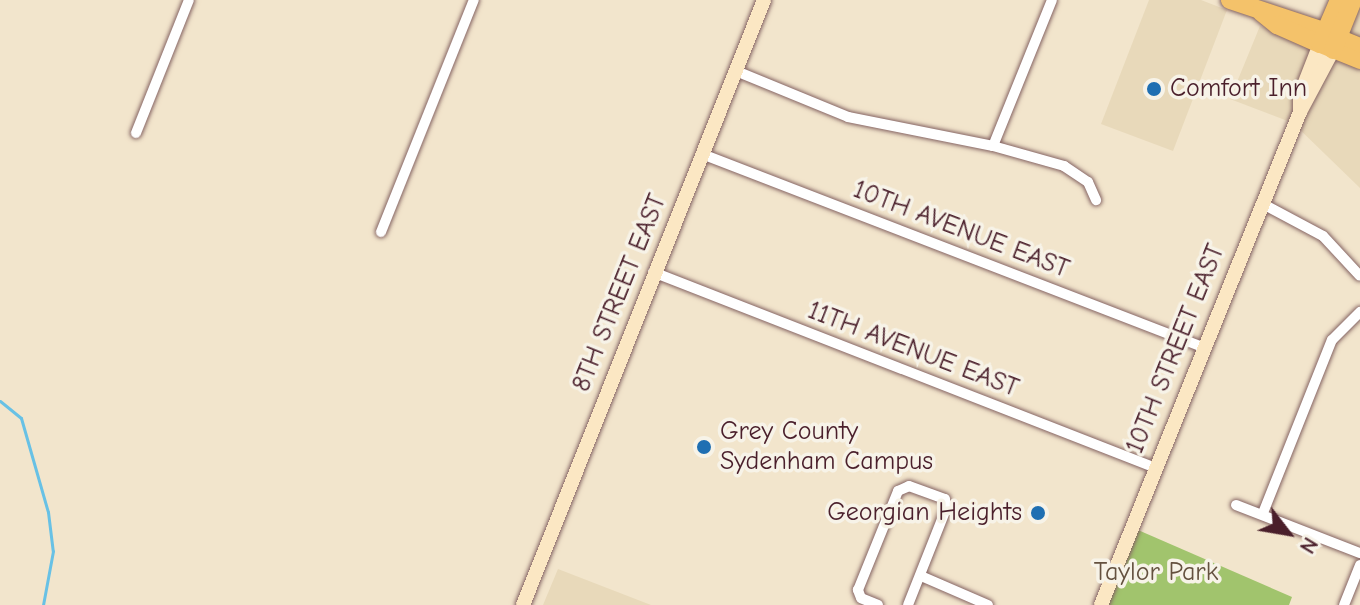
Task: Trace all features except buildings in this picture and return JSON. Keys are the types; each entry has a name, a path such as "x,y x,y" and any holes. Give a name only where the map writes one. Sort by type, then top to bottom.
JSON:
{"highway":[{"path":"1230,0 1261,12 1282,14 1329,41"},
{"name":"10TH STREET EAST","path":"1329,41 1339,0"},
{"name":"10TH STREET EAST","path":"1329,41 1353,0"}],"main road":[{"name":"8TH STREET EAST","path":"523,605 653,272 764,0"},
{"path":"1329,41 1360,46"},
{"path":"1329,41 1360,61"},
{"name":"10TH STREET EAST","path":"1101,605 1300,112 1300,95 1329,41"}],"street":[{"path":"136,133 189,0"},
{"path":"381,232 474,0"},
{"path":"993,146 1052,0"},
{"path":"736,71 848,117 993,146 1064,166 1088,182 1096,200"},
{"name":"10TH AVENUE EAST","path":"702,154 1205,348"},
{"path":"1263,204 1323,236 1360,276"},
{"name":"11TH AVENUE EAST","path":"653,272 1156,468"},
{"path":"1263,513 1332,340 1360,312"},
{"path":"878,605 861,598 858,590 898,491 909,486 945,499 946,509 908,605"},
{"path":"1236,505 1360,553"},
{"path":"1344,605 1360,565"},
{"path":"921,576 988,605"}],"shaded area":[{"path":"1149,0 1201,0 1227,10 1173,151 1101,124"},
{"path":"1360,0 1360,188 1293,123 1230,99 1260,26 1322,51"},
{"path":"558,569 651,605 543,605"}],"green space":[{"name":"Taylor Park","path":"1138,530 1292,597 1289,605 1108,605"}],"waterway":[{"path":"0,401 21,418 48,512 53,551 43,605"}],"place":[{"name":"Comfort Inn","path":"1154,89"},
{"name":"Grey County Sydenham Campus","path":"704,447"},
{"name":"Georgian Heights","path":"1038,513"}]}
